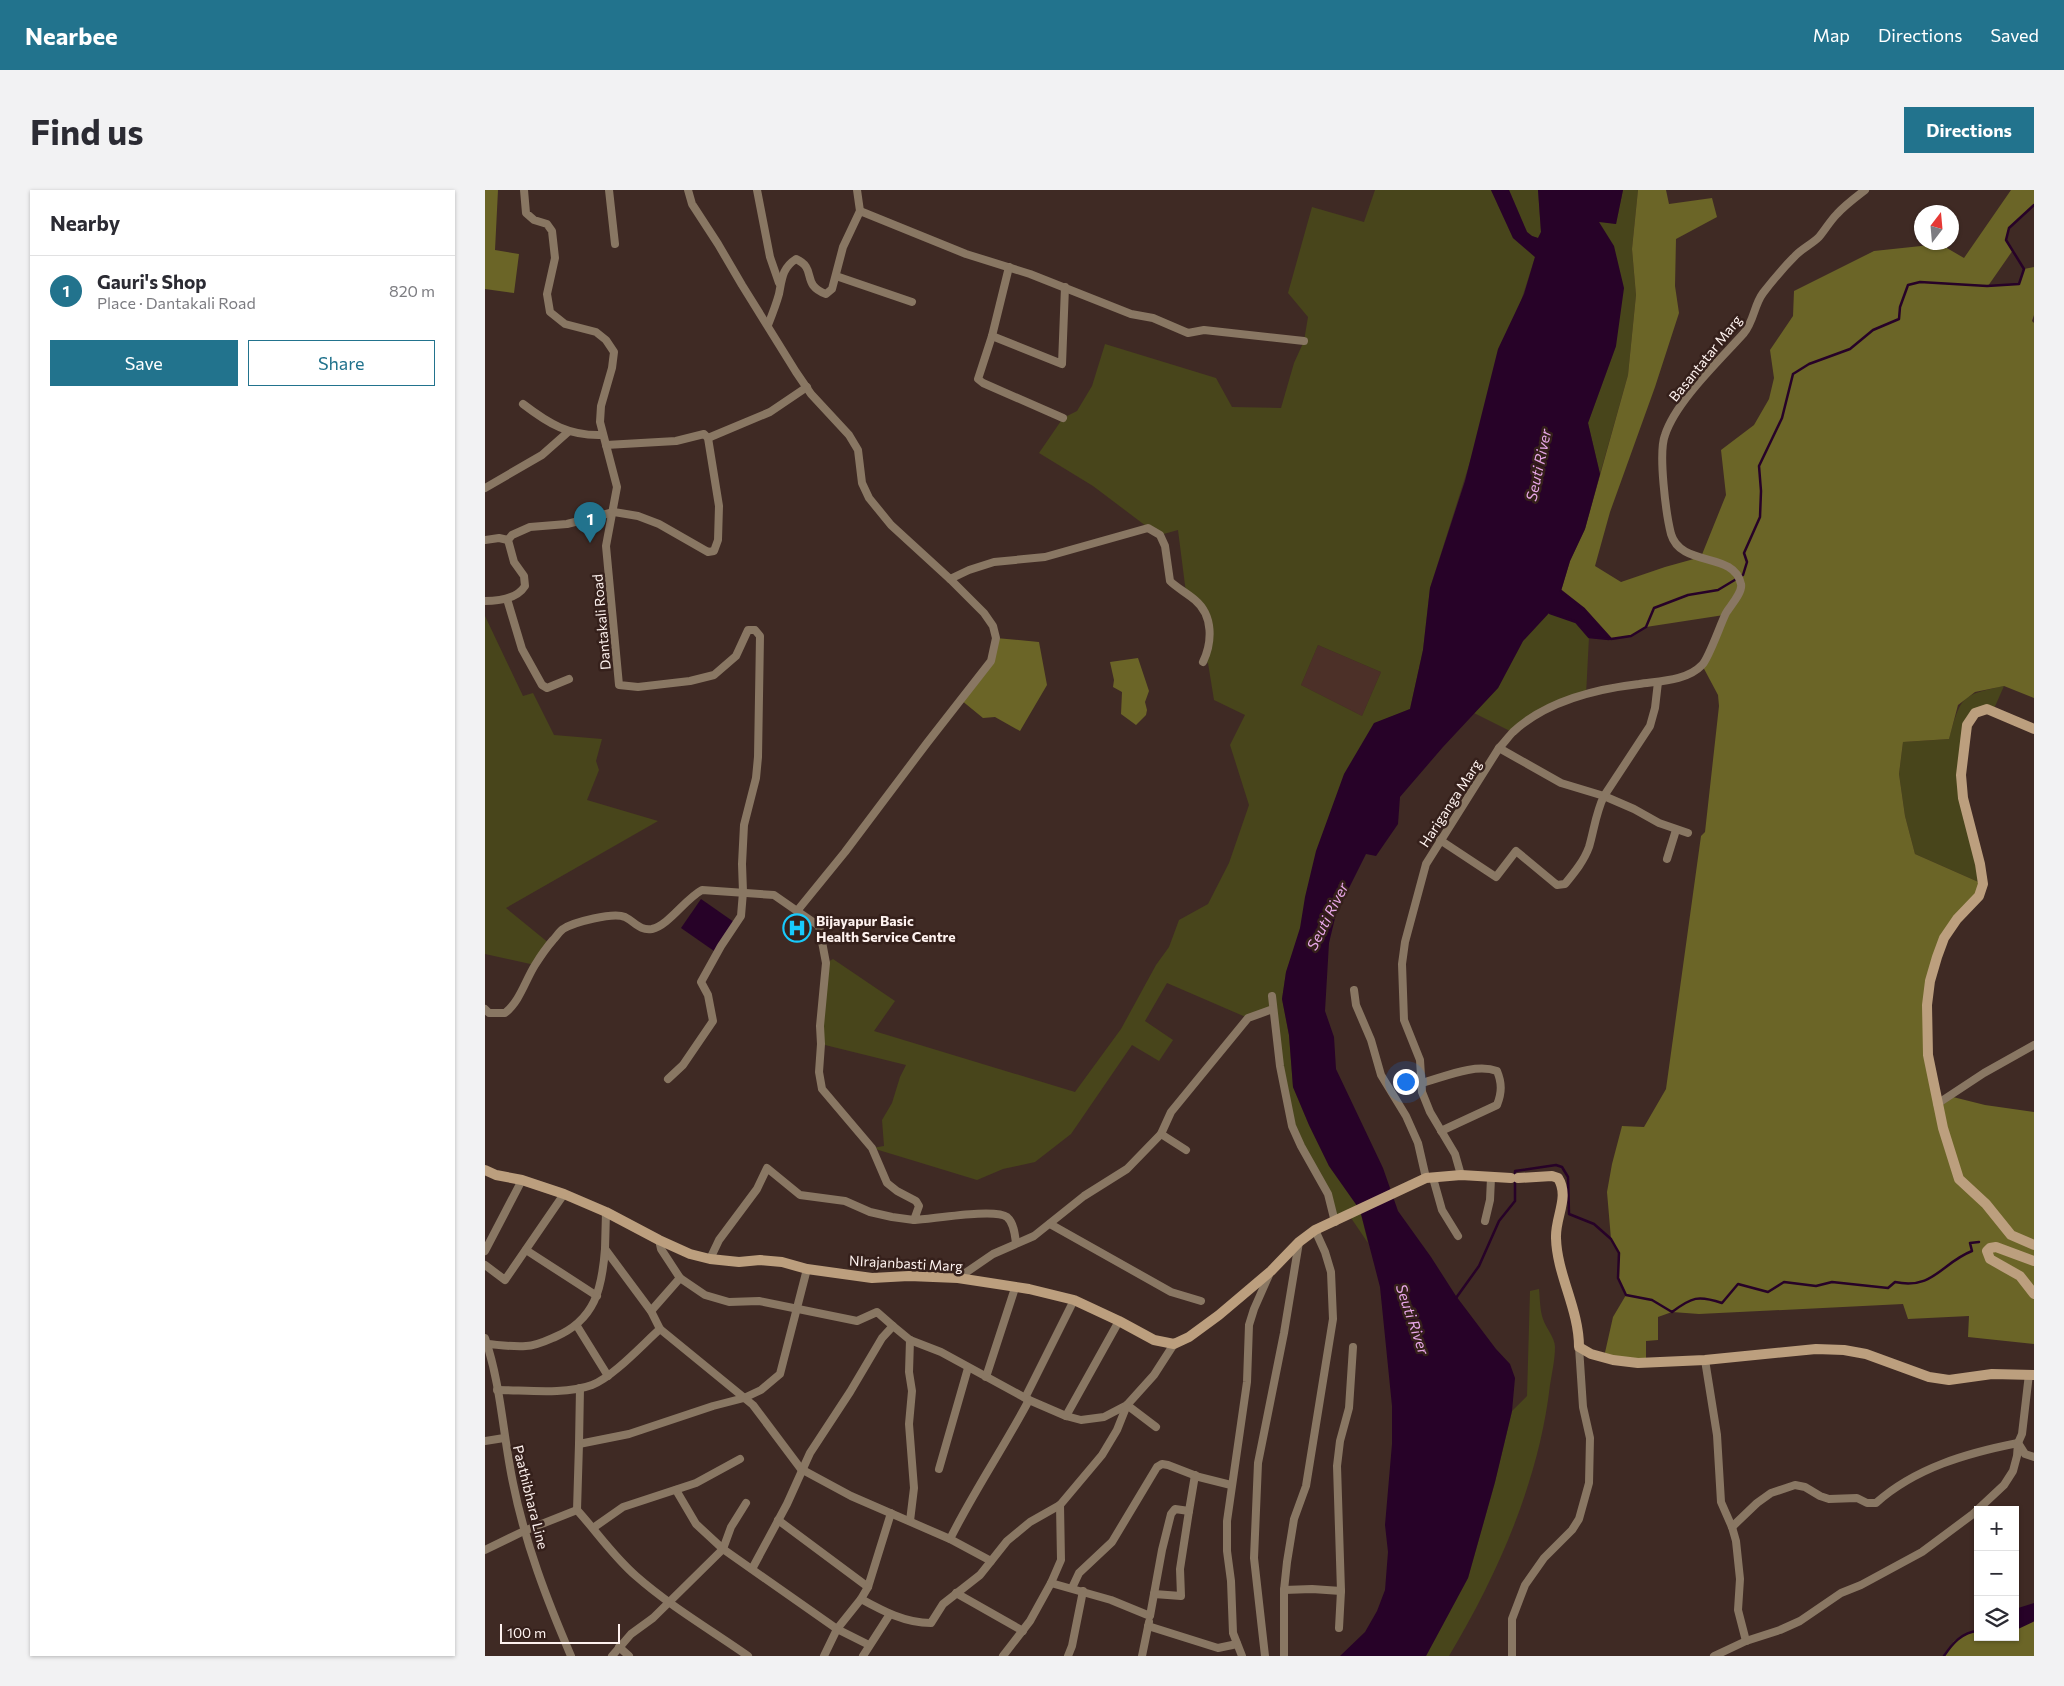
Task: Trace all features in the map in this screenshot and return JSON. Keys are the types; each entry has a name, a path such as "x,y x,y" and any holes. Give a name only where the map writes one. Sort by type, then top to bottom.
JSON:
{"street":[{"name":"Dantakali Road","path":"524,190 526,213 534,220 547,224 552,231 554,240 555,258 547,294 550,312 565,324 596,332 606,340 614,352 612,368 601,406 600,422 617,487 614,512 608,527 606,546 619,686 638,687 690,681 714,675 736,656 748,630 755,630 760,636 758,757 756,778 744,825 743,892"},
{"path":"609,190 615,244"},
{"path":"688,190 692,204 807,387 849,435 858,450 862,483 869,498 891,525 984,613 993,626 996,638 991,661 845,852 797,911"},
{"path":"757,190 770,257 779,283 779,293 767,325"},
{"path":"779,283 789,263 796,259 804,263 809,271 810,282 815,290 826,294 832,289 843,247 860,211 857,190"},
{"name":"Basantatar Marg","path":"1741,583 1735,573 1726,566 1690,555 1675,544 1671,532 1664,479 1662,448 1665,435 1685,402 1715,363 1751,324 1761,295 1796,254 1819,236 1837,213 1865,190"},
{"path":"860,211 966,254 1065,287 1123,311 1153,318 1188,333 1203,330 1304,341"},
{"path":"1009,267 992,336 978,379 983,383 1063,418"},
{"path":"836,276 912,302"},
{"path":"992,336 1063,364 1065,287"},
{"path":"708,438 770,412 807,387"},
{"path":"523,404 542,419 568,432 585,436 603,435"},
{"path":"485,488 542,455 568,432"},
{"path":"508,540 512,535 530,527 567,524 614,512 639,516 659,524 708,552 714,551 718,540 719,506 708,438 704,434 676,441 606,445"},
{"path":"950,579 969,570 994,562 1045,556 1148,528 1161,535 1165,546 1170,581 1197,602 1209,627 1211,637 1208,652 1203,662"},
{"path":"485,540 499,538 508,540"},
{"path":"485,601 507,599 522,592 525,586 524,576 514,562 508,540"},
{"name":"Hariganga Marg","path":"1461,1175 1455,1154 1430,1112 1423,1092 1420,1060 1404,1020 1402,964 1405,942 1426,864 1499,748 1513,732 1533,718 1559,704 1614,688 1685,676 1702,665 1725,615 1741,589 1741,583"},
{"path":"507,599 522,649 542,685 547,688 569,679"},
{"path":"1440,840 1496,877 1516,851 1557,885 1565,884 1578,868 1588,848 1599,807 1604,796 1650,726 1655,708 1658,682"},
{"path":"2034,729 1987,709 1975,713 1967,725 1961,775 1963,798 1980,864 1983,884 1979,896 1957,919 1944,938 1930,981 1927,1005 1928,1055 1937,1104 1947,1145 1959,1179 1986,1204 2011,1235 2034,1244"},
{"path":"1499,748 1561,783 1604,796 1634,809 1659,823 1687,833"},
{"path":"1667,858 1676,830"},
{"path":"485,1009 489,1013 505,1013 515,1006 535,965 550,944 561,930 575,924 618,915 643,929 654,928 663,924 692,895 703,890 774,895 819,926 826,963 820,1026 819,1072 822,1090 872,1148 887,1183 897,1191 916,1201 919,1206 914,1220"},
{"path":"668,1079 683,1065 713,1021 708,994 701,982 721,946 741,916 743,892"},
{"path":"1354,990 1356,1005 1371,1040 1381,1075 1406,1116 1418,1143 1425,1179 1457,1236"},
{"path":"1272,996 1280,1066 1293,1126 1301,1146 1328,1194 1335,1222"},
{"path":"958,1278 993,1254 1034,1236 1084,1196 1127,1168 1161,1134 1171,1112 1248,1018 1273,1009"},
{"path":"1937,1104 1985,1073 2034,1045"},
{"path":"1422,1083 1469,1070 1488,1068 1497,1071 1500,1079 1501,1094 1497,1105 1441,1131"},
{"path":"1161,1134 1186,1150"},
{"path":"710,1259 723,1233 757,1189 767,1168 801,1195 845,1201 870,1212 892,1218 914,1220 977,1214 997,1214 1007,1217 1012,1224 1016,1243"},
{"name":"NIrajanbasti Marg","path":"485,1170 496,1175 522,1180 564,1194 606,1212 690,1254 710,1259 739,1262 760,1260 782,1262 807,1269 872,1278 909,1276 958,1278 1015,1288 1074,1300 1154,1340 1174,1344"},
{"path":"861,1599 890,1614 916,1623 931,1623 943,1604 981,1575 1007,1541 1030,1522 1061,1505 1102,1455 1117,1430 1127,1405 1154,1375 1174,1344 1189,1337 1219,1315 1271,1271 1299,1242 1315,1230 1425,1179 1461,1175 1491,1178 1552,1176 1558,1178 1562,1184 1564,1196 1555,1236 1558,1255 1579,1330 1583,1407 1590,1438 1589,1483 1579,1519 1572,1530 1544,1558 1525,1585 1512,1619 1512,1656"},
{"path":"1485,1221 1490,1200 1491,1178"},
{"path":"485,1251 522,1180"},
{"path":"485,1265 505,1280 564,1194"},
{"path":"486,1341 527,1346 546,1342 577,1326 597,1296 602,1278 606,1212"},
{"path":"1050,1224 1171,1292 1201,1301"},
{"path":"1285,1656 1284,1590 1287,1562 1295,1519 1306,1486 1333,1320 1331,1272 1325,1252 1315,1230"},
{"path":"659,1240 661,1249 680,1278 705,1295 729,1302 759,1301 857,1321 877,1312 910,1340 941,1352 1027,1399 1066,1416 1081,1420 1104,1417 1127,1405"},
{"path":"1265,1656 1254,1558 1258,1463 1284,1333 1299,1242"},
{"path":"2034,1261 1996,1247 1987,1251 1990,1259 2020,1276 2034,1294"},
{"path":"605,1249 651,1311 660,1329 753,1405 801,1469 851,1496 950,1539 991,1561"},
{"path":"526,1250 597,1296"},
{"path":"579,1444 629,1434 713,1406 744,1398 761,1390 780,1374 807,1269"},
{"path":"1242,1656 1233,1633 1231,1581 1227,1551 1227,1521 1247,1382 1249,1324 1253,1309 1271,1271"},
{"path":"651,1311 680,1278"},
{"path":"987,1377 1015,1288"},
{"path":"950,1539 966,1507 1007,1440 1074,1300"},
{"path":"1066,1416 1119,1321"},
{"path":"577,1326 608,1376"},
{"path":"752,1569 778,1520 801,1469 883,1338 893,1326"},
{"path":"497,1390 551,1390 581,1388 593,1385 608,1376 660,1329"},
{"path":"910,1340 909,1372 912,1391 909,1424 914,1488 910,1521"},
{"name":"Paathibhara Line","path":"486,1341 524,1530 543,1588 571,1656"},
{"path":"1339,1628 1341,1591 1337,1466 1340,1441 1349,1408 1353,1347"},
{"path":"1579,1347 1591,1354 1613,1360 1638,1363 1705,1360 1825,1349 1844,1350 1866,1354 1929,1378 1949,1380 1992,1374 2031,1375 2022,1434 2018,1443 2013,1471 2004,1485 1973,1514 1922,1552 1861,1585 1841,1593 1800,1621 1746,1641 1714,1656"},
{"path":"1705,1360 1717,1435 1721,1502 1733,1527 1736,1541 1740,1579 1738,1610 1746,1641"},
{"path":"939,1469 968,1368"},
{"path":"581,1388 577,1510 620,1561 669,1602 748,1656"},
{"path":"1127,1405 1156,1427"},
{"path":"485,1441 504,1438"},
{"path":"1733,1527 1757,1503 1771,1494 1795,1485 1805,1487 1819,1496 1857,1498 1867,1503 1876,1503 1890,1491 1925,1471 1975,1452 2018,1443"},
{"path":"2018,1443 2025,1454 2034,1457"},
{"path":"593,1528 623,1507 696,1483 726,1468 739,1458"},
{"path":"1072,1588 1079,1573 1112,1542 1157,1466 1162,1464 1168,1465 1231,1485"},
{"path":"1154,1594 1181,1596 1180,1569 1195,1475"},
{"path":"676,1490 696,1524 723,1549 837,1630 869,1645"},
{"path":"612,1656 619,1647 669,1602 723,1549 731,1527 746,1503"},
{"path":"1003,1656 1023,1631 1051,1583 1061,1560 1061,1505"},
{"path":"485,1550 524,1530 577,1510"},
{"path":"1142,1656 1162,1550 1171,1514 1175,1510 1189,1511"},
{"path":"824,1656 837,1630 861,1599 867,1587 891,1513"},
{"path":"778,1520 867,1587"},
{"path":"1051,1583 1111,1600 1150,1616"},
{"path":"1284,1590 1313,1589 1341,1591"},
{"path":"1068,1656 1072,1646 1083,1591"},
{"path":"956,1593 1023,1631"},
{"path":"863,1656 890,1614"},
{"path":"1148,1626 1218,1648 1237,1644"},
{"path":"619,1647 629,1656"}],"shaded area":[{"path":"485,190 498,190 495,250 519,254 514,293 485,289"},
{"path":"1375,190 1491,190 1513,238 1535,257 1430,588 1423,650 1410,709 1374,724 1286,972 1282,999 1289,1035 1293,1087 1329,1166 1360,1210 1368,1243 1349,1215 1335,1222 1328,1194 1292,1126 1273,1009 1248,1018 1167,983 1145,1021 1173,1040 1159,1061 1132,1045 1071,1134 1035,1162 1003,1169 977,1180 872,1148 884,1146 882,1120 892,1103 906,1065 821,1044 826,963 833,959 895,1001 874,1031 1075,1092 1121,1029 1156,965 1169,947 1179,920 1208,904 1229,863 1249,805 1230,745 1245,715 1214,700 1208,663 1203,662 1211,637 1204,613 1186,593 1178,530 1160,535 1093,486 1039,453 1063,418 1077,411 1092,386 1105,344 1216,378 1232,407 1281,408 1294,363 1304,341 1308,317 1288,293 1312,207 1364,222","holes":["1318,645 1381,672 1362,716 1301,685"]},
{"path":"1509,190 1538,190 1541,232 1538,238 1527,232"},
{"path":"1623,190 1638,190 1632,249 1636,295 1628,375 1600,474 1588,423 1616,346 1599,221 1616,224"},
{"path":"1638,190 1666,190 1669,204 1712,198 1717,217 1676,239 1675,286 1679,313 1655,387 1610,512 1595,566 1621,582 1701,557 1726,495 1721,450 1754,425 1769,399 1774,378 1770,350 1793,316 1794,291 1874,251 1914,247 1914,250 1950,250 1964,258 2011,190 2034,190 2034,205 2009,228 2006,240 2013,250 1988,286 2019,284 2024,269 2034,267 2034,315 2032,321 2034,323 2034,698 2004,686 1975,692 1958,705 1949,739 1903,742 1899,774 1905,816 1915,854 1983,884 1944,938 1927,1005 1937,1103 1949,1096 1985,1105 2034,1112 2034,1344 1968,1337 1969,1316 1908,1319 1903,1304 1699,1314 1672,1312 1658,1317 1658,1340 1646,1341 1646,1363 1604,1357 1613,1317 1626,1295 1618,1278 1619,1253 1611,1239 1607,1192 1622,1126 1644,1127 1666,1089 1701,836 1705,832 1719,706 1718,695 1702,665 1724,615 1646,627 1631,636 1611,639 1584,609 1561,591 1570,561 1585,529 1628,375 1636,295 1632,249"},
{"path":"1549,613 1576,622 1589,637 1586,695 1559,704 1512,732 1474,713 1498,688 1523,641"},
{"path":"485,616 523,696 533,693 554,735 602,739 596,761 599,770 587,800 658,821 506,908 550,944 535,965 485,954"},
{"path":"996,638 1039,642 1047,685 1020,731 995,717 983,718 961,700 991,661"},
{"path":"1318,645 1381,672 1362,716 1301,685"},
{"path":"1138,658 1149,691 1145,702 1146,715 1136,725 1121,714 1122,692 1113,687 1114,680 1110,662"},
{"path":"2004,686 1993,711 1975,713 1961,775 1983,884 1915,854 1905,816 1899,774 1903,742 1949,739 1956,714 1965,700 1979,692"},
{"path":"1539,1289 1542,1316 1554,1340 1555,1352 1545,1421 1526,1491 1500,1560 1449,1656 1426,1656 1468,1578 1495,1482 1512,1411 1527,1396 1530,1291"},
{"path":"2034,1620 2034,1656 1944,1656 1954,1641 1974,1631 1974,1641 2019,1641 2019,1627"}],"water":[{"name":"Seuti River","path":"1491,190 1509,190 1527,232 1538,238 1541,232 1538,190 1623,190 1616,224 1599,222 1614,246 1624,288 1616,346 1588,423 1600,474 1585,529 1570,561 1561,591 1584,609 1611,639 1589,637 1576,622 1549,613 1523,641 1498,688 1400,797 1398,824 1376,856 1366,854 1336,914 1329,943 1325,1011 1334,1037 1336,1069 1383,1168 1398,1211 1456,1296 1496,1349 1510,1364 1515,1378 1512,1411 1495,1482 1468,1578 1426,1656 1340,1656 1365,1632 1377,1611 1385,1590 1388,1552 1385,1525 1392,1444 1392,1406 1380,1287 1360,1210 1329,1166 1293,1087 1289,1035 1282,999 1286,972 1300,928 1316,851 1344,774 1374,723 1410,709 1423,650 1430,588 1465,481 1498,349 1524,294 1535,257 1513,238"},
{"path":"701,899 734,922 714,951 681,928"},
{"path":"2034,1603 2034,1620 2019,1627 2019,1608"}],"waterway":[{"path":"1561,591 1584,609 1611,639 1631,636 1646,627 1654,608 1688,595 1718,590 1743,575 1747,562 1744,553 1760,517 1761,491 1759,466 1782,418 1793,374 1809,364 1850,349 1873,330 1899,319 1900,307 1908,285 1920,282 1987,286 2019,284 2024,269 2006,240 2009,228 2034,205"},
{"path":"1550,613 1576,622 1589,637 1609,639"},
{"path":"1456,1298 1479,1266 1499,1221 1515,1201 1515,1171 1556,1165 1562,1167 1568,1177 1569,1214 1594,1224 1611,1239 1619,1253 1618,1278 1626,1295 1652,1300 1672,1312 1690,1300 1695,1299 1701,1298 1722,1303 1738,1284 1768,1292 1784,1282 1816,1286 1832,1282 1888,1288 1895,1282 1919,1282 1937,1274 1961,1256 1972,1251 1970,1243 1979,1242"},
{"path":"2019,1627 2034,1620"},
{"path":"1944,1656 1962,1636 1974,1632"}],"place":[{"name":"Gauri's Shop","path":"590,543"},
{"name":"Bijayapur Basic Health Service Centre","path":"797,928"}]}
